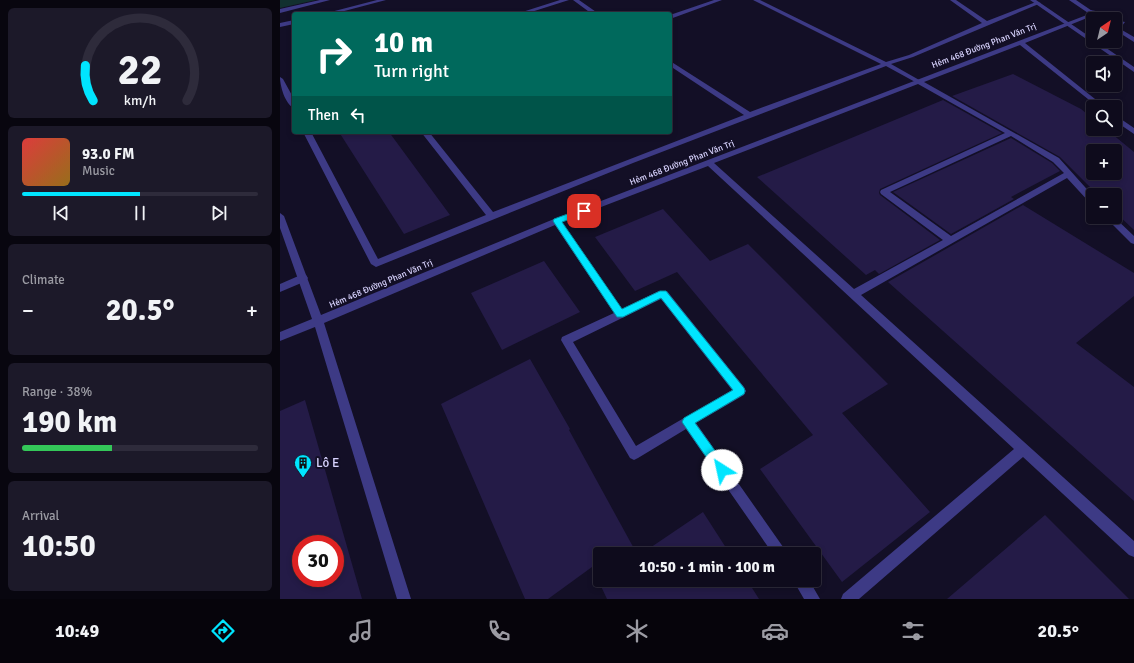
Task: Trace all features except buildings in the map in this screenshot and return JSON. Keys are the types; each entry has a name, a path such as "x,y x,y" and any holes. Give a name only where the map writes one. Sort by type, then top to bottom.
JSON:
{"street":[{"path":"280,11 327,0"},
{"path":"334,12 383,0"},
{"path":"526,12 566,0"},
{"path":"576,0 593,12"},
{"path":"672,16 719,0"},
{"path":"756,0 886,64 1011,133 1056,160 1086,193"},
{"path":"953,0 986,23"},
{"path":"1072,0 1090,12"},
{"path":"309,134 376,264 491,215 749,115 911,56 1036,2 1134,70"},
{"name":"Hẻm 468 Đường Phan Văn Trị","path":"280,337 557,221 1021,43 1086,16"},
{"path":"280,25 292,22"},
{"path":"1122,32 1134,40"},
{"path":"1021,43 1093,100"},
{"path":"672,64 749,115"},
{"path":"280,79 292,102"},
{"path":"1122,123 1134,132"},
{"path":"950,240 884,192 1011,133"},
{"path":"427,134 491,215"},
{"path":"709,163 1134,550"},
{"path":"854,294 1068,174"},
{"path":"280,216 304,278 318,321 404,599"},
{"path":"557,221 620,314"},
{"path":"1116,224 1134,241"},
{"path":"280,288 304,278"},
{"path":"663,294 740,391 634,454 566,340 620,314 663,294"},
{"path":"688,422 776,547"},
{"path":"848,599 1024,449"},
{"path":"805,587 813,599"}],"green space":[{"path":"280,0 316,0 280,8"}],"place":[{"name":"Lô E","path":"303,478"}],"route":[{"path":"584,211 557,221 620,314 663,294 740,391 688,422 722,470"}]}
